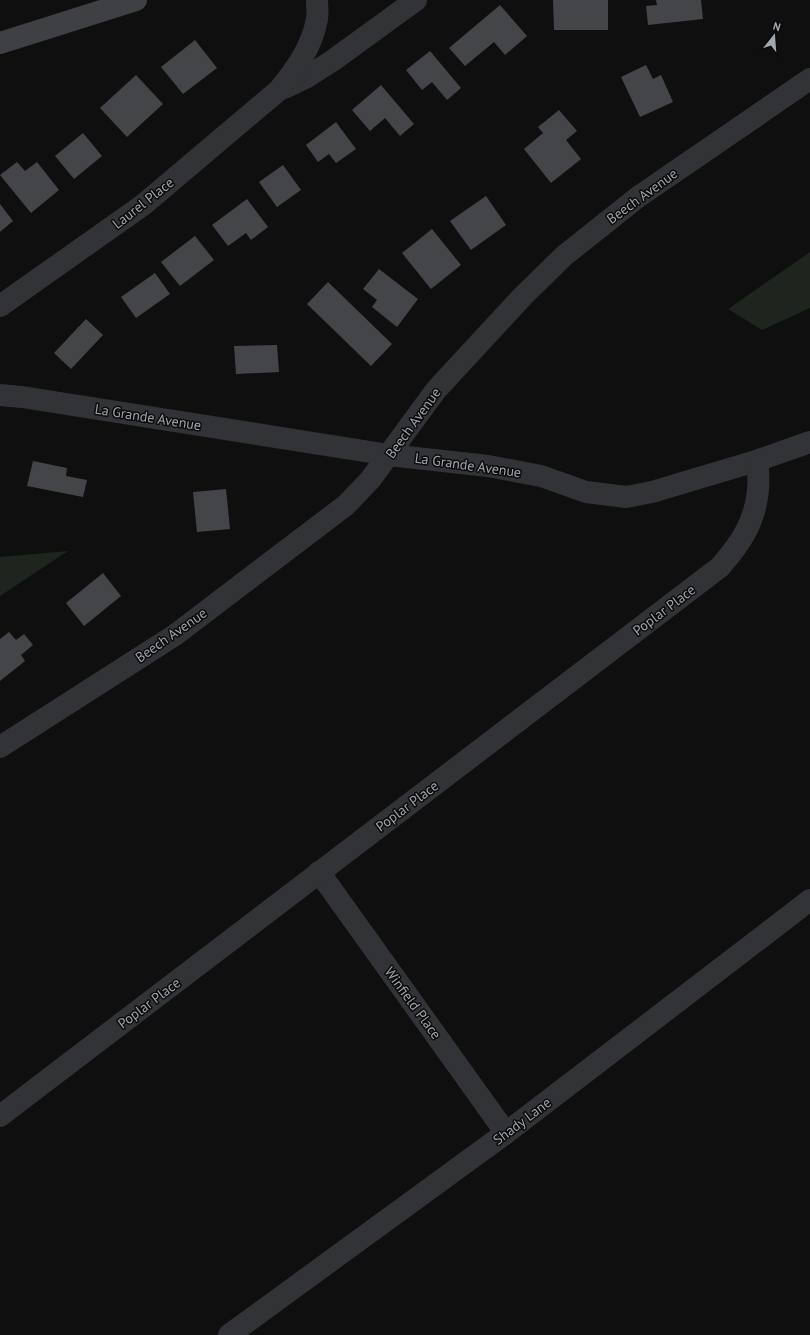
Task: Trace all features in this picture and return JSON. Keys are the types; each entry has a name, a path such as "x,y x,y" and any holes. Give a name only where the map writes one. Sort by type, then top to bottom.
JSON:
{"main road":[{"path":"0,43 136,0"}],"street":[{"name":"Laurel Place","path":"0,306 143,205 279,90 297,67 310,44 318,18 317,0"},
{"name":"Laurel Place","path":"279,90 307,77 332,61 416,0"},
{"name":"Beech Avenue","path":"0,747 175,634 346,505 370,480 436,390 523,296 566,255 638,197 810,80"},
{"name":"La Grande Avenue","path":"0,395 30,398 389,455 496,468 542,476 586,492 626,496 652,492 756,461 810,442"},
{"name":"Poplar Place","path":"0,1116 720,567 737,548 749,526 758,490 758,465 756,461"},
{"name":"Winfield Place","path":"319,872 506,1133"},
{"name":"Shady Lane","path":"229,1335 506,1133 810,900"}],"shaded area":[{"path":"810,252 810,308 762,330 728,309"},
{"path":"68,551 0,596 0,557"}],"building":[{"path":"553,0 608,0 608,30 554,30"},
{"path":"656,0 701,0 703,19 648,25 646,6 657,5"},
{"path":"500,5 527,36 505,55 494,42 465,66 449,48"},
{"path":"195,40 217,68 183,94 161,67"},
{"path":"430,51 461,88 447,100 432,82 422,90 406,70"},
{"path":"646,65 653,79 661,75 673,102 640,117 621,77"},
{"path":"136,75 163,104 127,137 100,108"},
{"path":"381,85 414,124 400,136 385,118 370,131 352,110"},
{"path":"559,110 577,131 566,140 581,159 551,183 524,149 543,133 538,127"},
{"path":"336,122 356,149 336,163 329,154 318,162 306,145"},
{"path":"83,133 102,156 74,179 55,156"},
{"path":"17,162 25,171 37,162 59,190 31,213 0,175"},
{"path":"283,165 301,190 277,207 259,182"},
{"path":"486,196 506,225 471,250 450,221"},
{"path":"247,199 268,227 251,240 246,233 228,246 212,225"},
{"path":"0,204 13,221 0,232"},
{"path":"432,229 461,265 431,289 402,253"},
{"path":"195,236 214,260 180,286 161,262"},
{"path":"379,269 418,299 397,327 372,307 377,300 363,289"},
{"path":"155,273 170,294 136,318 121,297"},
{"path":"328,282 392,344 371,366 307,304"},
{"path":"86,319 103,335 71,369 54,353"},
{"path":"277,345 279,372 236,374 234,346"},
{"path":"33,461 67,468 66,476 87,480 83,497 27,486"},
{"path":"226,489 230,529 197,532 193,492"},
{"path":"103,573 121,596 84,626 66,603"},
{"path":"9,632 16,640 24,634 33,645 21,655 25,661 0,681 0,639"}]}
